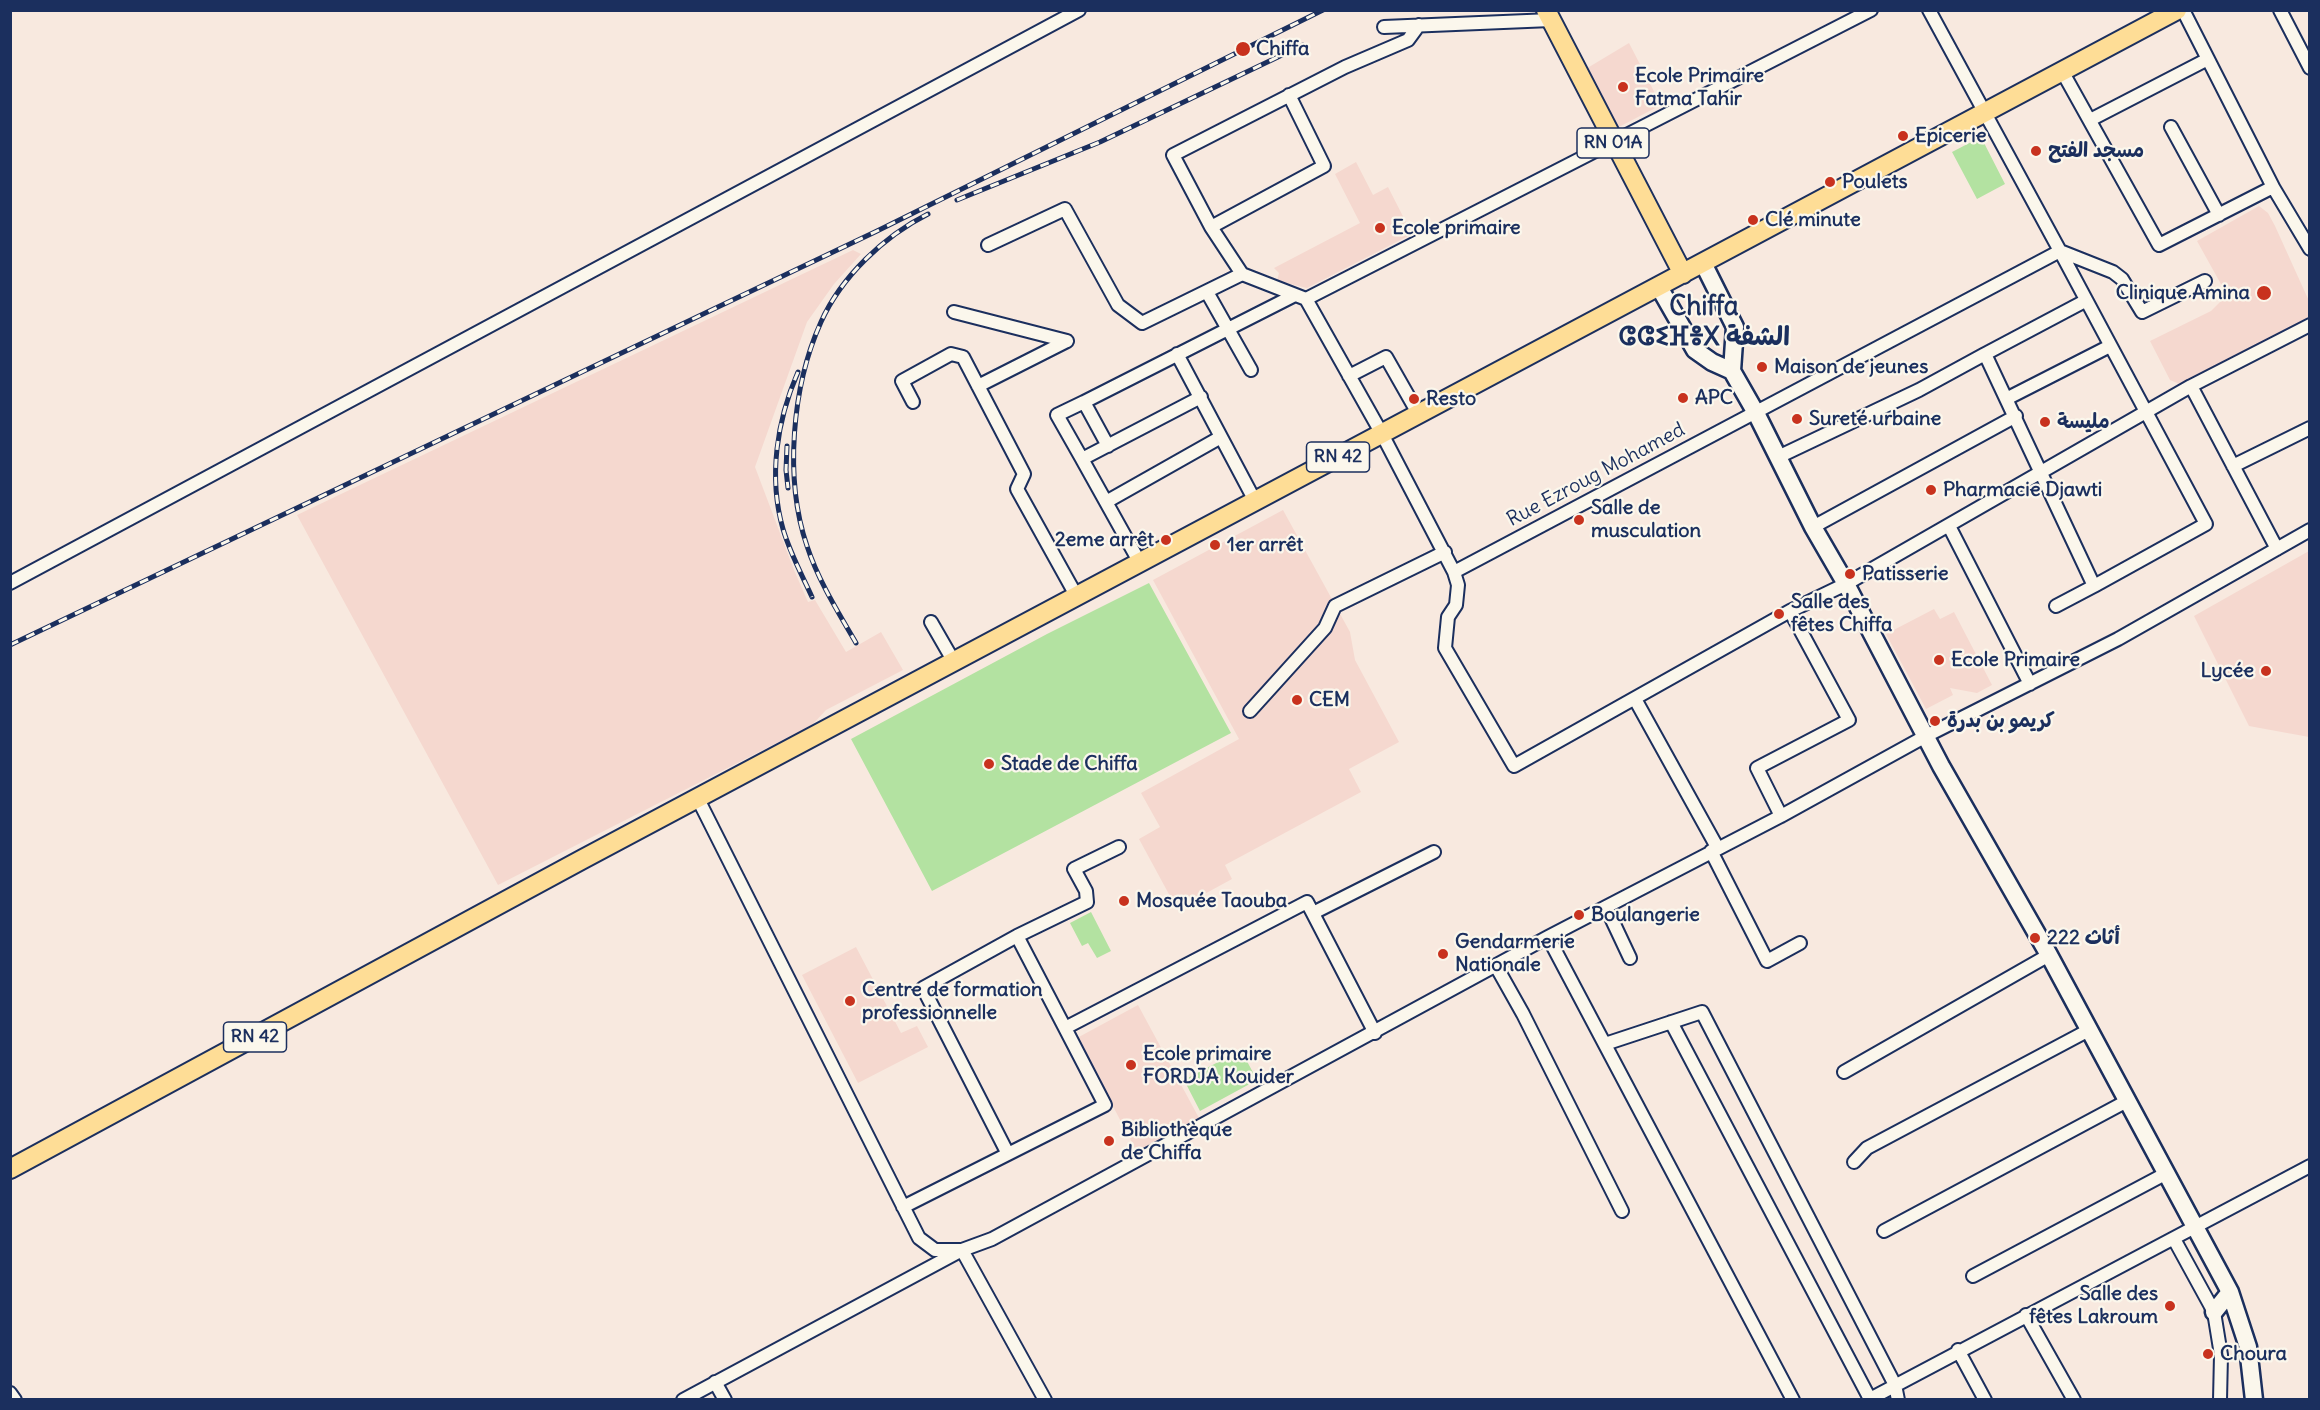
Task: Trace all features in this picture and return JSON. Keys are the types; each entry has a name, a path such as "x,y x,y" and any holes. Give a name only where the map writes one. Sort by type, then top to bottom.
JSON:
{"main road":[{"name":"RN 42","path":"10,1170 698,799 2177,10"},
{"name":"RN 01A","path":"1548,15 1683,274"},
{"path":"1704,263 1736,327 1732,371"},
{"path":"1659,286 1695,350 1712,362 1732,371 1756,412 1813,527 1846,584 1926,736 2049,955 2230,1292 2248,1347 2254,1400"},
{"path":"2214,1312 2230,1292"}],"street":[{"path":"10,583 1079,10"},
{"path":"1140,563 1057,415 1228,328 1300,297 1613,143 1871,10"},
{"path":"1929,10 2206,525 2056,606"},
{"path":"2183,10 2273,187 2310,249"},
{"path":"2280,10 2310,68"},
{"path":"1384,27 1548,15"},
{"path":"1419,25 1408,40 1346,67 1173,155 1211,227 1242,274 1300,297 1382,434 1445,552 1458,585 1456,605 1448,617 1445,648 1514,766 1790,611 1846,584 2191,386 2310,325"},
{"path":"2090,120 2208,59"},
{"path":"2062,71 2159,245 2273,187"},
{"path":"1211,227 1324,166 1290,95"},
{"path":"2170,127 2219,215"},
{"path":"988,245 1065,209 1118,305 1142,322 1242,274"},
{"path":"2060,251 2113,272 2122,279 2142,312 2205,281"},
{"name":"Rue Ezroug Mohamed","path":"1454,572 2060,251"},
{"path":"1207,292 1251,370"},
{"path":"1778,457 1919,390 2085,301"},
{"path":"954,312 1067,341 978,386"},
{"path":"2008,398 2110,346"},
{"path":"914,402 902,381 951,354 963,357 1024,474 1017,489 1077,597"},
{"path":"1177,354 1256,501"},
{"path":"1985,354 2008,398 2094,586"},
{"path":"1349,376 1386,357 1419,414"},
{"path":"2191,386 2277,549"},
{"path":"1082,459 1201,397"},
{"path":"1084,402 1108,446"},
{"path":"1813,527 2016,416"},
{"path":"2233,466 2310,428"},
{"path":"1106,502 1221,438"},
{"path":"1949,526 2030,684"},
{"path":"683,1400 962,1250 992,1239 1548,937 1781,816 1926,736 2118,639 2310,530"},
{"path":"1250,711 1325,628 1335,606 1445,552"},
{"path":"1781,816 1757,768 1849,720 1790,611"},
{"path":"931,622 954,662"},
{"path":"1635,699 1714,849 1767,961 1800,943"},
{"path":"698,799 919,1238 935,1250 962,1250"},
{"path":"1008,1154 923,988 1017,936 1087,902 1086,891 1074,869 1119,847"},
{"path":"1313,913 1434,852"},
{"path":"1065,1028 1307,902 1375,1033"},
{"path":"1606,907 1630,958"},
{"path":"903,1207 1105,1105 1017,936"},
{"path":"1548,937 1793,1400"},
{"path":"1844,1072 2049,955"},
{"path":"1496,966 1523,1014 1622,1211"},
{"path":"1605,1044 1702,1012 1895,1385 1898,1400"},
{"path":"1671,1022 1869,1399 2310,1166"},
{"path":"1854,1162 1867,1148 2089,1030"},
{"path":"1884,1231 2127,1101"},
{"path":"1973,1276 2165,1174"},
{"path":"2174,1239 2214,1312 2221,1355 2220,1400"},
{"path":"962,1250 1045,1400"},
{"path":"2026,1315 2074,1400"},
{"path":"1958,1350 1985,1400"},
{"path":"715,1382 724,1400"},
{"path":"10,1393 15,1400"}],"shaded area":[{"name":"Ecole Primaire Fatma Tahir","path":"1629,43 1661,105 1615,129 1584,70"},
{"name":"Ecole primaire","path":"1356,162 1373,195 1388,187 1412,234 1307,288 1277,281 1279,273 1274,268 1360,223 1335,174"},
{"name":"Clinique Amina","path":"2259,206 2268,213 2275,226 2309,301 2309,322 2182,385 2170,380 2150,341 2211,311 2221,301 2222,286 2197,241"},
{"path":"853,250 861,254 834,284 807,322 755,467 808,602 815,600 846,652 881,632 903,670 826,710 812,725 498,885 297,515"},
{"name":"CEM","path":"1283,510 1350,632 1355,660 1399,742 1349,769 1361,792 1225,865 1232,879 1177,909 1139,839 1160,827 1141,793 1239,739 1153,580"},
{"name":"Lycée","path":"2309,551 2309,737 2249,726 2194,616"},
{"name":"Ecole Primaire","path":"1934,609 1940,619 1954,612 1992,685 1977,693 1950,688 1953,695 1926,709 1886,634"},
{"name":"Centre de formation professionnelle","path":"856,947 901,1033 917,1026 928,1047 858,1083 802,975"},
{"name":"Ecole primaire FORDJA Kouider","path":"1138,1005 1199,1118 1137,1152 1077,1038"}],"green space":[{"path":"1981,137 2005,184 1977,199 1952,152"},
{"name":"Stade de Chiffa","path":"1149,583 1231,733 932,891 851,739 1047,634"},
{"path":"1091,912 1111,951 1097,958 1088,943 1082,946 1070,923"},
{"path":"1241,1050 1257,1080 1200,1111 1184,1080"}],"railway":[{"path":"10,645 877,231 1323,10"},
{"path":"957,200 1100,142 1303,45"},
{"path":"856,643 817,571 800,520 795,492 794,463 794,433 798,403 811,347 821,322 840,289 880,246 928,214"},
{"path":"798,372 780,429 776,489 783,529 812,597"},
{"path":"787,446 788,488"}],"place":[{"name":"Chiffa","path":"1243,49"},
{"name":"Ecole Primaire Fatma Tahir","path":"1623,87"},
{"name":"Epicerie","path":"1903,136"},
{"name":"مسجد الفتح","path":"2036,151"},
{"name":"Poulets","path":"1830,182"},
{"name":"Clé minute","path":"1753,220"},
{"name":"Ecole primaire","path":"1380,228"},
{"name":"Clinique Amina","path":"2264,293"},
{"name":"Maison de jeunes","path":"1762,367"},
{"name":"APC","path":"1683,398"},
{"name":"Resto","path":"1414,399"},
{"name":"Sureté urbaine","path":"1797,419"},
{"name":"مليسة","path":"2045,422"},
{"name":"Pharmacie Djawti","path":"1931,490"},
{"name":"Salle de musculation","path":"1579,520"},
{"name":"2eme arrêt","path":"1166,540"},
{"name":"1er arrêt","path":"1215,545"},
{"name":"Patisserie","path":"1850,574"},
{"name":"Salle des fêtes Chiffa","path":"1779,614"},
{"name":"Ecole Primaire","path":"1939,660"},
{"name":"Lycée","path":"2266,671"},
{"name":"CEM","path":"1297,700"},
{"name":"كريمو بن بدرة","path":"1935,721"},
{"name":"Stade de Chiffa","path":"989,764"},
{"name":"Mosquée Taouba","path":"1124,901"},
{"name":"Boulangerie","path":"1579,915"},
{"name":"أثاث 222","path":"2035,938"},
{"name":"Gendarmerie Nationale","path":"1443,954"},
{"name":"Centre de formation professionnelle","path":"850,1001"},
{"name":"Ecole primaire FORDJA Kouider","path":"1131,1065"},
{"name":"Bibliothèque de Chiffa","path":"1109,1141"},
{"name":"Salle des fêtes Lakroum","path":"2170,1306"},
{"name":"Choura","path":"2208,1354"}],"district":[{"name":"Chiffa ⵛⵛⵉⴼⴻⵝ الشفة","path":"1704,323"}]}
